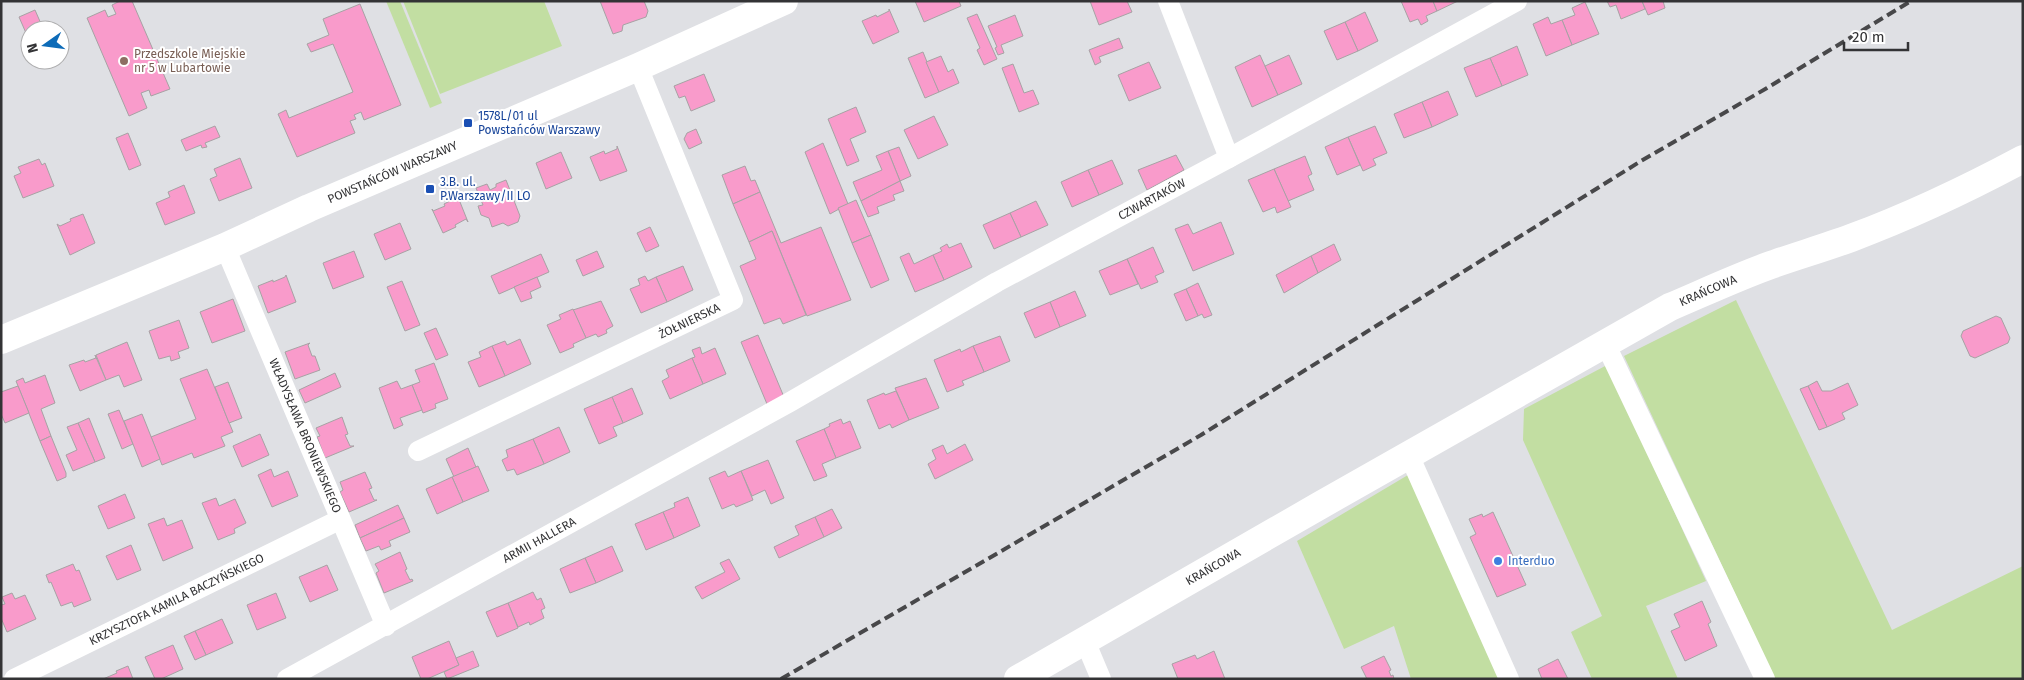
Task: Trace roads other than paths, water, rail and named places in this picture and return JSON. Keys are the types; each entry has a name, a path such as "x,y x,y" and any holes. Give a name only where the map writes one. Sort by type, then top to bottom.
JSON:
{"street":[{"name":"POWSTAŃCÓW WARSZAWY","path":"1,340 225,247 309,208 638,67 784,1"},
{"path":"1168,1 1229,158"},
{"name":"CZWARTAKÓW","path":"790,402 997,282 1517,1"},
{"name":"ŻOŁNIERSKA","path":"418,451 733,300 638,67"},
{"name":"KRAŃCOWA","path":"1018,679 1670,307 1716,286 1878,227 1981,181 2023,159"},
{"name":"WŁADYSŁAWA BRONIEWSKIEGO","path":"225,247 339,520 386,626"},
{"path":"1605,343 1765,679"},
{"name":"ARMII HALLERA","path":"287,679 790,402"},
{"path":"1409,455 1509,679"},
{"name":"KRZYSZTOFA KAMILA BACZYŃSKIEGO","path":"14,679 339,520"},
{"path":"1085,641 1101,679"}],"railway":[{"path":"781,679 1201,435 1641,161 1911,1"}],"place":[{"name":"Przedszkole Miejskie nr 5 w Lubartowie","path":"124,61"},
{"name":"1578L/01 ul Powstańców Warszawy","path":"468,123"},
{"name":"3.B. ul. P.Warszawy/II LO","path":"430,189"},
{"name":"Interduo","path":"1498,561"}]}
